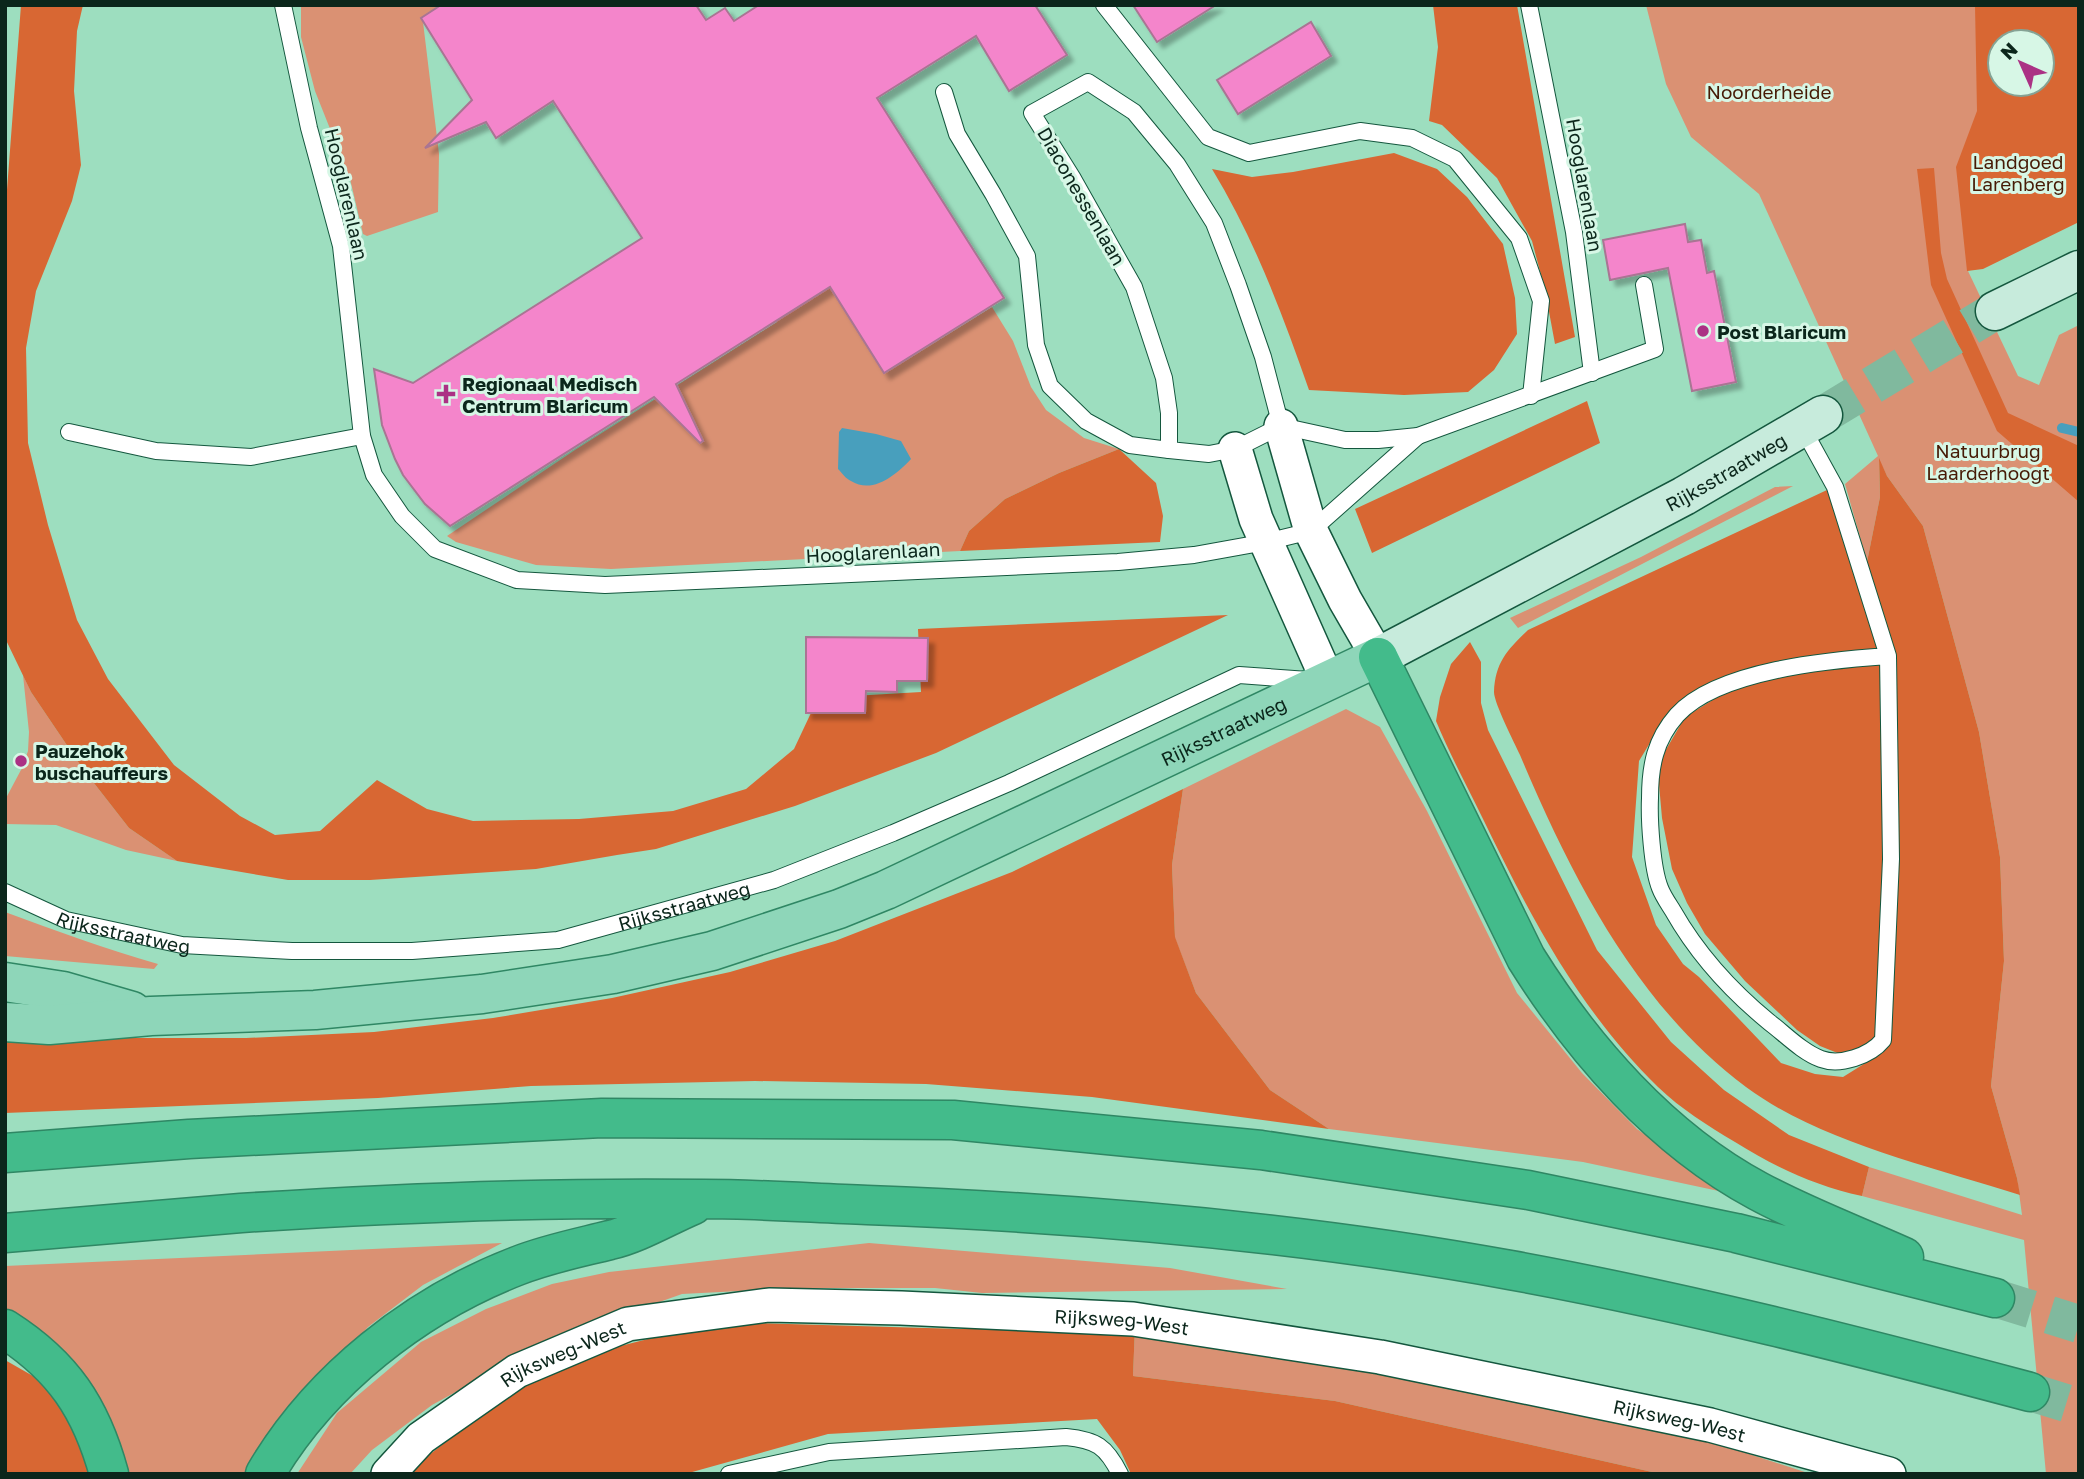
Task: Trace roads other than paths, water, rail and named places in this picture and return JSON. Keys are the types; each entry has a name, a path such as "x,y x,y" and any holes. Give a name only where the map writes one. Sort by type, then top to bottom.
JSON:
{"highway":[{"path":"5,1153 189,1139 602,1118 953,1120 1261,1150 1528,1190 1736,1233 1995,1298 1757,1191 1691,1146 1626,1088 1574,1028 1525,958 1378,657"},
{"path":"5,1233 238,1213 580,1199 707,1199 1010,1210 1210,1228 1374,1248 1510,1270 1713,1312 2030,1392"},
{"path":"265,1474 302,1422 338,1382 396,1334 450,1297 514,1266 550,1254 612,1240 707,1199"},
{"path":"5,1329 36,1351 69,1385 91,1421 109,1474"}],"main road":[{"name":"Rijksstraatweg","path":"5,1022 49,1026 151,1016 315,1010 482,994 614,974 712,951 839,909 886,890 1378,657"},
{"name":"Rijksstraatweg","path":"5,982 63,990 151,1016"}],"street":[{"path":"2009,304 2079,270"},
{"name":"Rijksstraatweg","path":"1378,657 1684,496 1813,421"},
{"name":"Diaconessenlaan","path":"1281,426 1311,531 1345,600 1378,657"},
{"path":"1235,449 1266,542 1328,681"},
{"name":"Rijksweg-West","path":"388,1474 421,1438 517,1371 628,1324 769,1305 915,1309 1147,1321 1393,1359 1710,1425 1889,1474"}],"lane":[{"name":"Hooglarenlaan","path":"283,5 309,128 341,246 362,436 374,475 402,516 435,549 517,580 605,585 1091,563 1194,555 1311,531 1418,436"},
{"path":"1104,5 1208,137 1249,153 1360,131 1412,138 1455,159 1519,238 1541,301 1531,396"},
{"name":"Hooglarenlaan","path":"1529,5 1574,232 1592,373"},
{"name":"Diaconessenlaan","path":"1169,450 1169,413 1164,379 1135,287 1032,113 1088,82 1134,112 1177,164 1214,223 1259,345 1281,426"},
{"path":"944,92 957,134 1027,256 1035,345 1050,386 1086,421 1130,445 1209,454 1235,449 1281,426 1345,440 1418,436 1656,349 1644,285"},
{"path":"1813,421 1888,656 1891,859 1883,1040 1879,1045 1840,1062 1820,1059 1747,1003 1708,964 1685,932 1659,887 1650,829 1651,765 1663,736 1678,714 1731,681 1828,660 1888,656"},
{"path":"69,432 156,451 251,457 362,436"},
{"name":"Rijksstraatweg","path":"5,892 66,920 182,945 292,951 412,951 558,940 786,875 1009,783 1239,675 1328,681"},
{"path":"729,1474 829,1452 1066,1437 1088,1439 1102,1447 1120,1474"}],"water":[{"path":"842,428 901,441 911,459 884,481 868,486 859,485 838,469 839,432"}],"waterway":[{"path":"2062,428 2079,432"}],"tunnel":[{"path":"1823,415 1995,311"},
{"path":"1995,1298 2079,1324"},
{"path":"2030,1392 2079,1407"}],"place":[{"name":"Post Blaricum","path":"1703,331"},
{"name":"Regionaal Medisch Centrum Blaricum","path":"446,394"},
{"name":"Pauzehok buschauffeurs","path":"21,761"}],"park label":[{"name":"Noorderheide","path":"1769,91"},
{"name":"Landgoed Larenberg","path":"2018,172"},
{"name":"Natuurbrug Laarderhoogt","path":"1988,461"}]}
